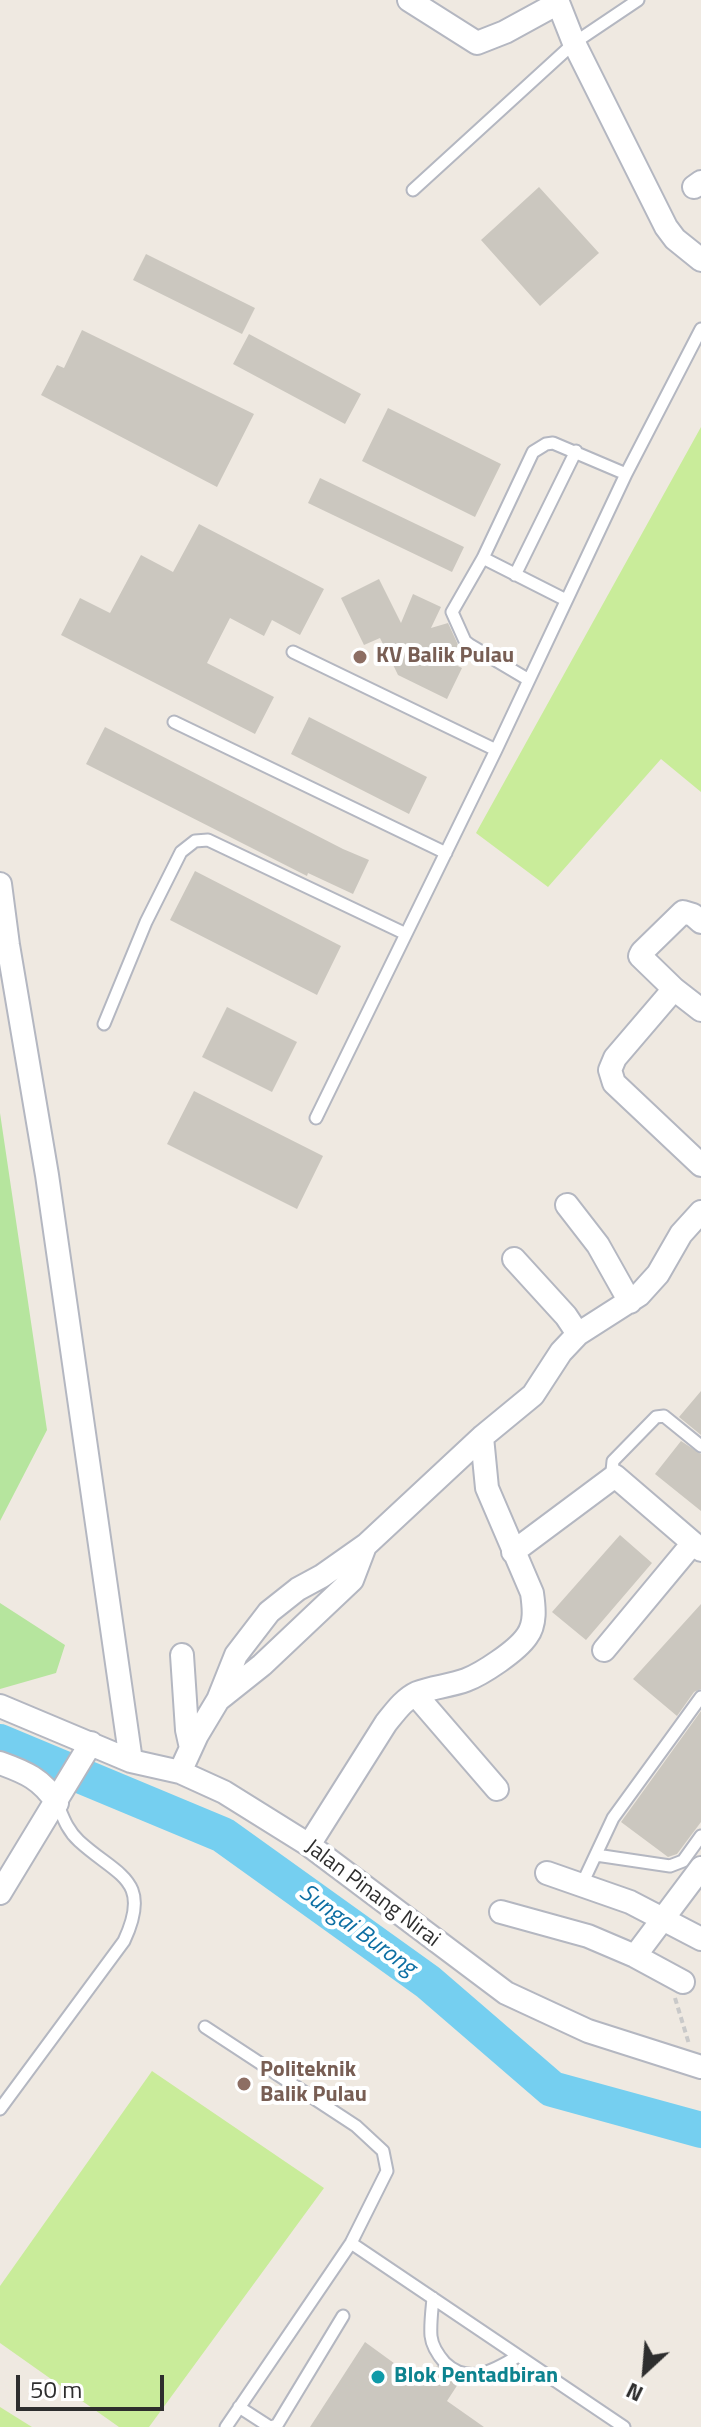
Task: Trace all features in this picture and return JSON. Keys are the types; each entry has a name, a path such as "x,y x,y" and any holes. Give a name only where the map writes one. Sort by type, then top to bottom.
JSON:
{"street":[{"path":"409,0 477,43 505,32 557,2 574,43 666,227 675,239 701,260"},
{"path":"0,884 47,1175 131,1761"},
{"path":"701,922 683,912 642,952 642,961 701,1010"},
{"path":"674,989 615,1058 610,1070 614,1083 701,1165"},
{"path":"567,1205 598,1245 630,1302"},
{"path":"180,1772 218,1700 236,1655 269,1612 298,1589 366,1545 482,1437 533,1395 561,1352 578,1334 630,1302 658,1274 681,1234 701,1212"},
{"path":"514,1259 566,1316 578,1334"},
{"path":"309,1845 400,1705 415,1694 466,1680 527,1637 534,1609 532,1593 487,1488 482,1437"},
{"path":"513,1552 615,1476 697,1546 604,1650"},
{"path":"218,1700 262,1665 352,1580 366,1545"},
{"path":"182,1655 191,1748"},
{"path":"415,1694 497,1789"},
{"name":"Jalan Pinang Nirai","path":"0,1706 42,1723 88,1749 180,1772 224,1792 309,1845 506,1993 588,2031 698,2066"},
{"path":"0,1893 88,1749"},
{"path":"0,1763 39,1780 58,1800"},
{"path":"635,1956 701,1868"},
{"path":"547,1873 630,1902 701,1939"},
{"path":"501,1912 588,1936 675,1977"}],"lane":[{"path":"413,190 574,43 638,0"},
{"path":"316,1118 496,750 626,474 701,329"},
{"path":"529,680 465,641 452,612 483,558 533,452 553,443 626,474"},
{"path":"515,575 576,451"},
{"path":"483,558 566,600"},
{"path":"293,652 496,750"},
{"path":"174,722 446,853"},
{"path":"104,1024 146,922 181,852 195,841 208,840 406,934"},
{"path":"615,1476 613,1461 660,1416 701,1446"},
{"path":"582,1884 613,1818 701,1697"},
{"path":"0,2109 124,1941 134,1920 134,1894 127,1881 67,1828 58,1800"},
{"path":"596,1855 670,1866 683,1861 701,1836"},
{"path":"205,2027 356,2126 383,2151 387,2171 351,2243 226,2427"},
{"path":"351,2243 624,2427"},
{"path":"433,2298 431,2337 438,2355 452,2369 464,2375 489,2374 518,2356"},
{"path":"239,2407 270,2427 277,2425 343,2316"}],"path":[{"path":"675,1977 698,2066"}],"green space":[{"path":"701,427 701,792 661,759 548,887 476,833"},
{"path":"0,1113 47,1430 0,1521"},
{"path":"0,1603 65,1645 56,1673 0,1689"},
{"path":"152,2071 324,2188 149,2427 119,2427 0,2343 0,2286"},
{"path":"0,2407 32,2427 0,2427"}],"building":[{"path":"539,187 599,253 540,306 481,240"},
{"path":"146,254 255,308 242,334 133,280"},
{"path":"82,330 254,414 217,487 41,395 57,365 64,368"},
{"path":"249,334 361,394 345,424 233,364"},
{"path":"388,408 501,464 475,517 362,461"},
{"path":"320,478 464,547 452,572 308,503"},
{"path":"199,524 324,589 300,635 272,620 264,636 230,618 207,663 274,697 255,734 61,635 80,598 110,613 141,555 173,572"},
{"path":"379,579 401,623 413,594 441,607 431,628 448,623 459,647 433,654 462,668 447,699 398,675 380,638 364,645 341,598"},
{"path":"309,717 427,777 409,814 291,754"},
{"path":"105,727 369,860 353,894 308,873 307,876 86,764"},
{"path":"195,871 341,946 317,995 170,920"},
{"path":"227,1007 297,1042 272,1092 202,1057"},
{"path":"194,1091 323,1156 297,1209 167,1144"},
{"path":"701,1391 701,1435 679,1417"},
{"path":"681,1441 701,1454 701,1511 655,1474"},
{"path":"620,1535 652,1563 586,1640 552,1612"},
{"path":"701,1604 701,1689 694,1692 677,1716 633,1679"},
{"path":"701,1711 701,1822 677,1854 668,1857 621,1822"},
{"name":"Blok Pentadbiran","path":"365,2342 424,2385 437,2366 460,2381 447,2401 484,2427 310,2427"}],"waterway":[{"name":"Sungai Burong","path":"0,1742 223,1835 428,1982 552,2089 701,2130"}],"place":[{"name":"KV Balik Pulau","path":"360,657"},
{"name":"Politeknik Balik Pulau","path":"244,2084"},
{"name":"Blok Pentadbiran","path":"378,2377"}]}
